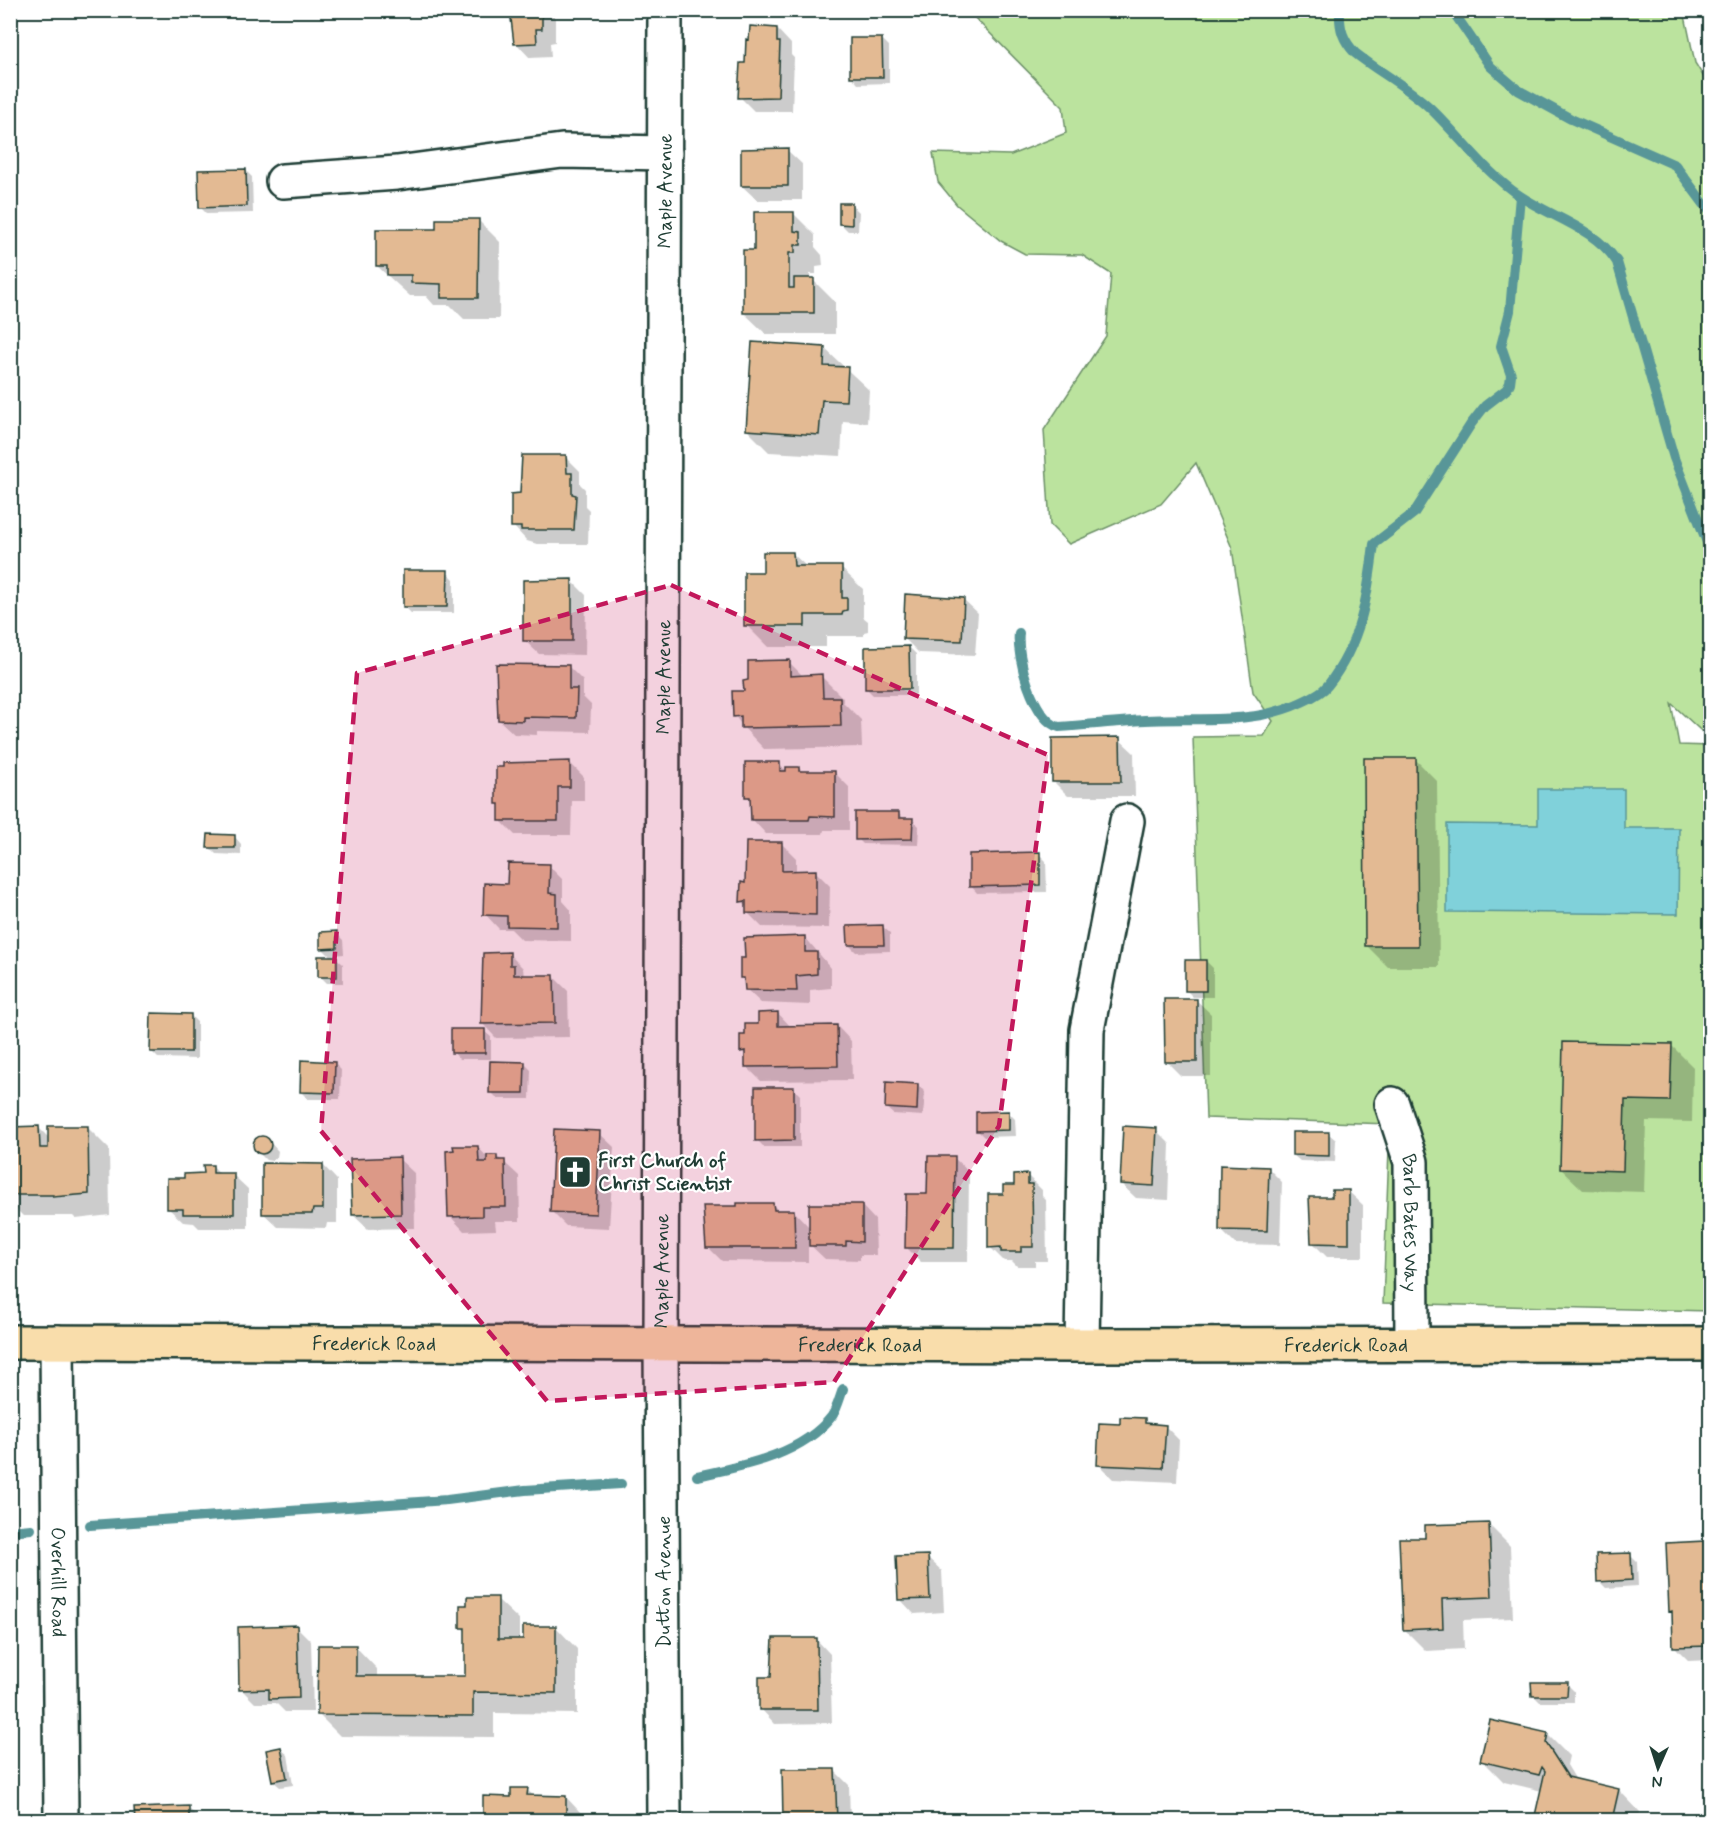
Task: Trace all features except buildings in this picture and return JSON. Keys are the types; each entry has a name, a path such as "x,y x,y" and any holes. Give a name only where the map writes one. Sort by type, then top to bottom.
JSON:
{"main road":[{"name":"Frederick Road","path":"10,1342 1082,1346 1412,1343 1710,1344"}],"street":[{"name":"Maple Avenue","path":"662,1344 665,10"},
{"path":"283,181 397,173 562,151 665,153"},
{"path":"1082,1346 1087,1030 1127,821"},
{"name":"Barb Bates Way","path":"1392,1104 1411,1162 1412,1343"},
{"name":"Overhill Road","path":"57,1342 61,1821"},
{"name":"Dutton Avenue","path":"662,1344 664,1821"}],"highlighted area":[{"path":"671,585 1048,755 999,1126 834,1382 547,1401 321,1131 357,673"}],"green space":[{"path":"968,11 1684,11 1695,63 1710,87 1710,739 1671,703 1679,745 1710,746 1710,1311 1383,1303 1390,1124 1206,1118 1193,737 1264,736 1273,721 1253,692 1232,548 1196,463 1161,504 1069,544 1050,525 1044,430 1106,336 1111,274 1082,255 1025,254 1001,241 957,205 938,182 933,153 1011,155 1066,133 1063,107"}],"water":[{"path":"1538,789 1624,789 1624,828 1679,828 1678,914 1447,912 1447,824 1538,825"}],"waterway":[{"path":"1340,10 1343,34 1355,53 1429,107 1507,186 1533,204 1573,224 1597,240 1617,262 1674,458 1710,550"},
{"path":"1452,10 1490,66 1518,90 1571,119 1675,165 1710,212"},
{"path":"1019,633 1020,656 1028,686 1041,713 1059,727 1145,720 1225,719 1264,715 1309,699 1323,690 1339,669 1348,652 1361,618 1366,600 1374,544 1414,513 1471,424 1485,406 1507,389 1510,383 1511,375 1501,346 1510,311 1520,196"},
{"path":"697,1476 771,1457 805,1440 832,1416 843,1389"},
{"path":"90,1525 447,1500 525,1490 621,1484"},
{"path":"10,1531 31,1529"}],"place":[{"name":"First Church of Christ Scientist","path":"575,1172"}]}
